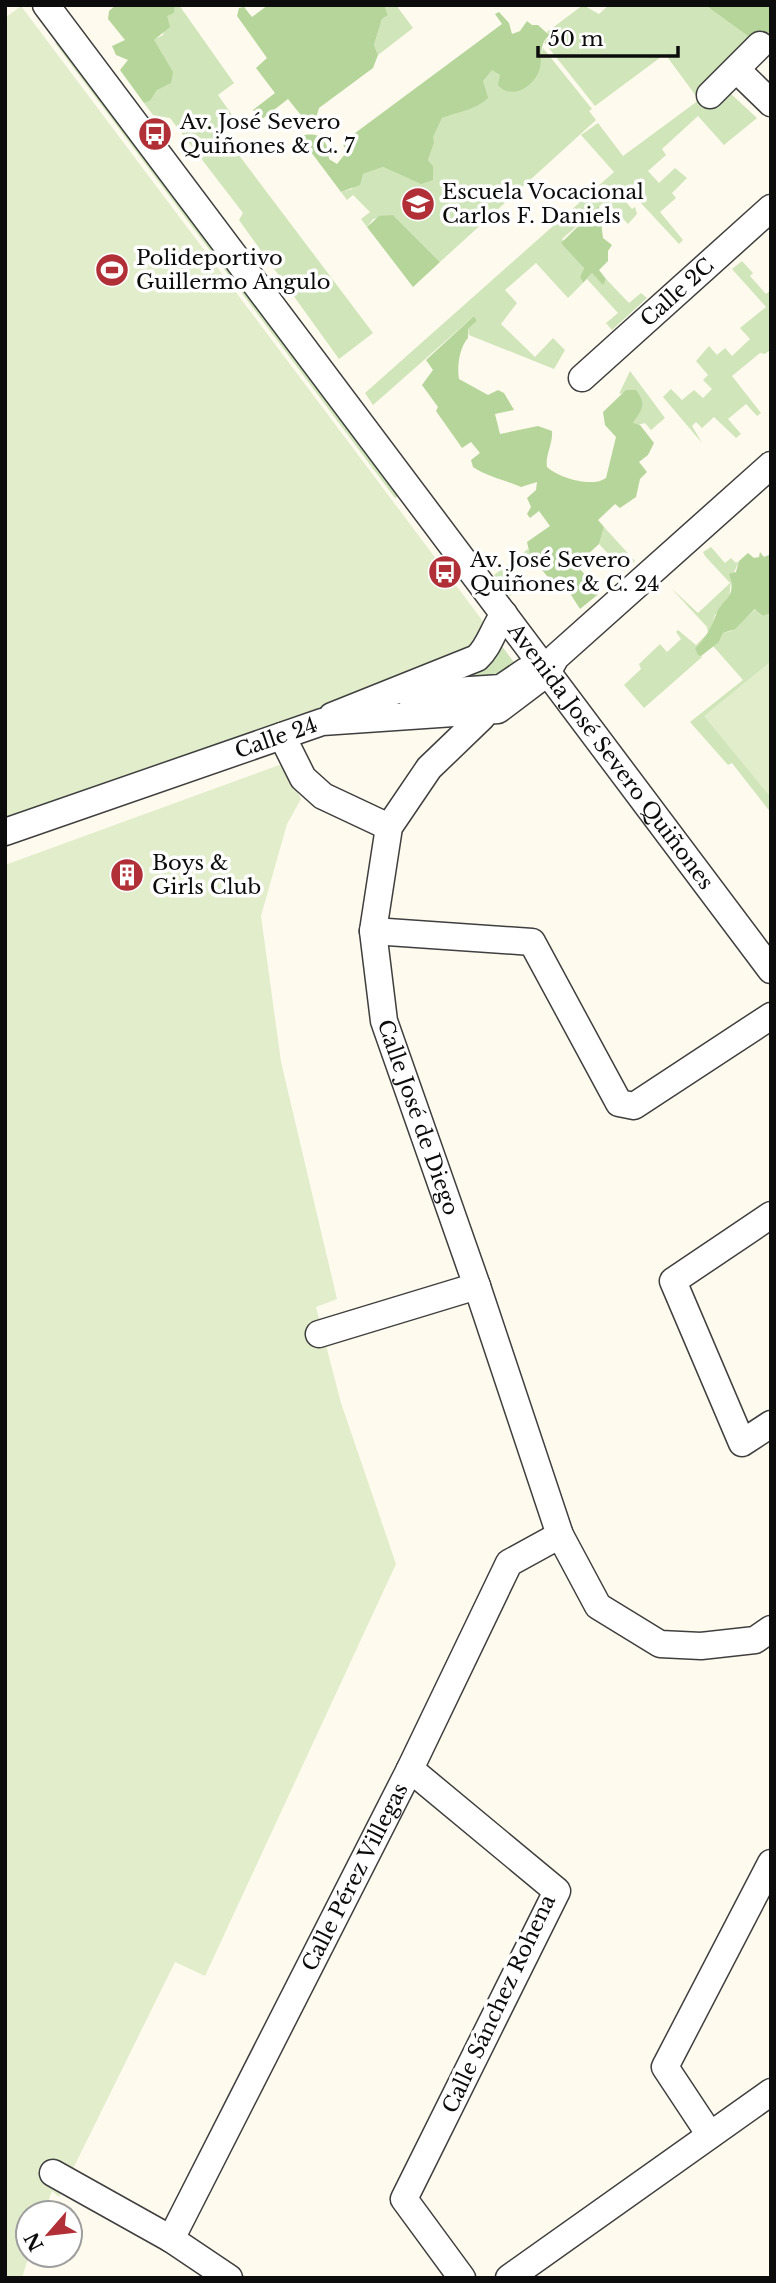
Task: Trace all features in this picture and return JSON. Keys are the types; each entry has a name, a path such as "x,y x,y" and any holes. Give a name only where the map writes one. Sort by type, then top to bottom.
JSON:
{"street":[{"name":"Avenida José Severo Quiñones","path":"46,5 771,970"},
{"path":"710,95 761,45"},
{"path":"737,70 771,103"},
{"name":"Calle 2C","path":"582,378 771,208"},
{"path":"387,695 500,688 543,668 771,465"},
{"path":"322,722 340,711 477,658 484,652 493,629 504,614"},
{"name":"Calle 24","path":"5,832 322,722 498,710 543,668"},
{"name":"Calle José de Diego","path":"482,717 429,768 389,827 373,932 384,1021 477,1286 559,1535 598,1606 660,1644 701,1646 755,1640 771,1629"},
{"path":"282,736 303,778 323,796 389,827"},
{"path":"373,932 532,943 619,1103 634,1106 771,1016"},
{"path":"771,1215 673,1281 742,1443 771,1424"},
{"path":"319,1334 477,1286"},
{"name":"Calle Pérez Villegas","path":"171,2239 410,1769 509,1563 559,1535"},
{"name":"Calle Sánchez Rohena","path":"410,1769 557,1891 404,2199 462,2278"},
{"path":"710,2135 664,2067 771,1864"},
{"path":"509,2278 771,2092"},
{"path":"53,2173 171,2239 229,2278"}],"green space":[{"path":"116,5 175,5 174,13 167,16 170,27 154,40 173,72 171,83 157,90 150,101 144,103 120,70 128,60 116,55 112,46 125,40 108,19 109,11"},
{"path":"175,5 179,5 234,83 218,95 237,122 223,134 373,333 339,359 239,220 243,213 170,118 153,115 144,103 150,101 157,90 153,40 163,35 167,15 174,13"},
{"path":"268,5 384,5 388,15 382,19 374,45 378,55 373,68 319,108 316,118 304,119 288,99 261,120 253,110 275,93 256,68 267,58 237,16 239,8 244,7 252,17"},
{"path":"384,5 396,5 413,28 378,55 374,45 382,19 388,15"},
{"path":"583,5 599,14 609,5 705,5 752,39 715,106 731,94 757,118 724,145 698,116 662,149 666,155 648,171 659,183 675,168 687,178 672,193 676,198 660,212 683,240 679,244 626,187 619,194 632,209 635,207 637,214 628,224 610,205 607,207 603,203 562,239 584,268 580,277 583,283 568,298 536,263 505,290 517,303 501,324 535,357 553,338 565,350 554,369 469,335 468,329 477,321 474,316 373,405 365,393 614,172 581,135 598,123 623,156 699,100 665,54 595,106 544,42 549,38 547,32"},
{"path":"705,5 771,5 771,41 752,39"},
{"name":"Polideportivo Guillermo Angulo","path":"21,6 485,624 464,659 5,819 5,18"},
{"path":"499,12 509,23 512,34 520,31 527,21 538,25 549,35 542,47 536,77 521,90 509,92 498,85 500,75 492,70 483,81 488,98 472,108 442,118 433,137 434,143 428,160 433,166 433,180 421,184 383,167 363,174 360,185 341,192 299,136 312,135 321,138 327,146 329,159 337,164 345,154 343,142 502,24 495,14"},
{"path":"57,41 398,496 395,498 55,43"},
{"path":"543,48 592,109 589,111 596,120 440,262 393,215 373,219 367,227 361,219 370,212 353,195 347,200 341,192 352,189 363,174 383,167 410,179 433,166 428,160 434,143 432,137 442,118 465,110 473,104 484,92 483,81 492,69 500,75 539,63"},
{"path":"599,206 603,238 612,245 608,251 608,261 599,270 606,279 603,285 592,273 583,283 580,277 584,268 561,243"},
{"path":"393,215 440,262 413,287 367,227 379,216"},
{"path":"742,261 753,273 750,276 766,294 771,290 771,349 765,354 760,353 732,376 761,413 757,416 746,404 728,419 741,434 736,438 714,417 702,428 696,422 692,426 702,443 663,397 671,389 682,400 694,390 703,398 712,389 703,380 708,375 696,361 709,346 717,355 725,348 732,356 750,339 740,328 766,307 732,269"},
{"path":"592,273 603,284 606,279 629,303 641,293 647,298 612,330 606,323 618,313 587,279"},
{"path":"474,316 477,321 468,329 468,338 461,352 459,379 488,395 498,390 504,393 514,410 495,414 500,434 538,426 552,431 547,467 559,475 585,482 606,478 616,437 605,425 603,412 626,390 636,390 641,400 641,410 633,423 640,425 654,443 648,455 639,462 647,472 640,479 636,497 620,508 615,504 598,520 604,527 599,544 576,565 601,592 580,609 559,576 551,581 530,555 527,542 550,526 539,511 530,518 527,514 531,507 527,498 536,490 537,482 521,487 473,467 471,460 480,453 471,442 462,448 436,411 438,407 422,385 433,370 426,360"},
{"path":"630,371 665,418 651,430 645,423 634,426 637,417 636,390 619,394"},
{"path":"604,527 635,561 624,571 599,544"},
{"path":"711,547 725,563 731,558 736,563 739,561 731,579 729,600 715,615 709,634 695,648 702,657 644,708 624,685 641,669 639,664 660,644 667,652 681,639 676,632 678,630 696,645 708,633 707,627 671,588 698,613 730,583 705,556 703,552"},
{"path":"528,549 534,557 506,577 516,592 510,596 494,575"},
{"path":"760,552 764,557 771,554 771,613 763,616 755,609 735,629 723,633 719,642 701,656 698,655 695,648 710,629 718,610 730,594 729,574 736,572 739,561 748,553 754,558 759,557"},
{"path":"756,609 763,616 771,613 771,813 732,763 728,765 690,722 743,680 713,646 719,642 723,633 731,631"},
{"path":"498,641 516,665 505,678 427,685"},
{"path":"771,661 771,798 704,716"},
{"path":"282,764 301,799 287,824 261,916 281,1062 337,1299 316,1307 341,1403 396,1564 205,1976 175,1962 59,2197 52,2191 49,2199 14,2199 14,2269 25,2269 22,2278 5,2278 5,865"}],"place":[{"name":"Av. José Severo Quiñones & C. 7","path":"155,134"},
{"name":"Escuela Vocacional Carlos F. Daniels","path":"418,204"},
{"name":"Polideportivo Guillermo Angulo","path":"112,270"},
{"name":"Av. José Severo Quiñones & C. 24","path":"445,572"},
{"name":"Boys & Girls Club","path":"127,875"}]}
